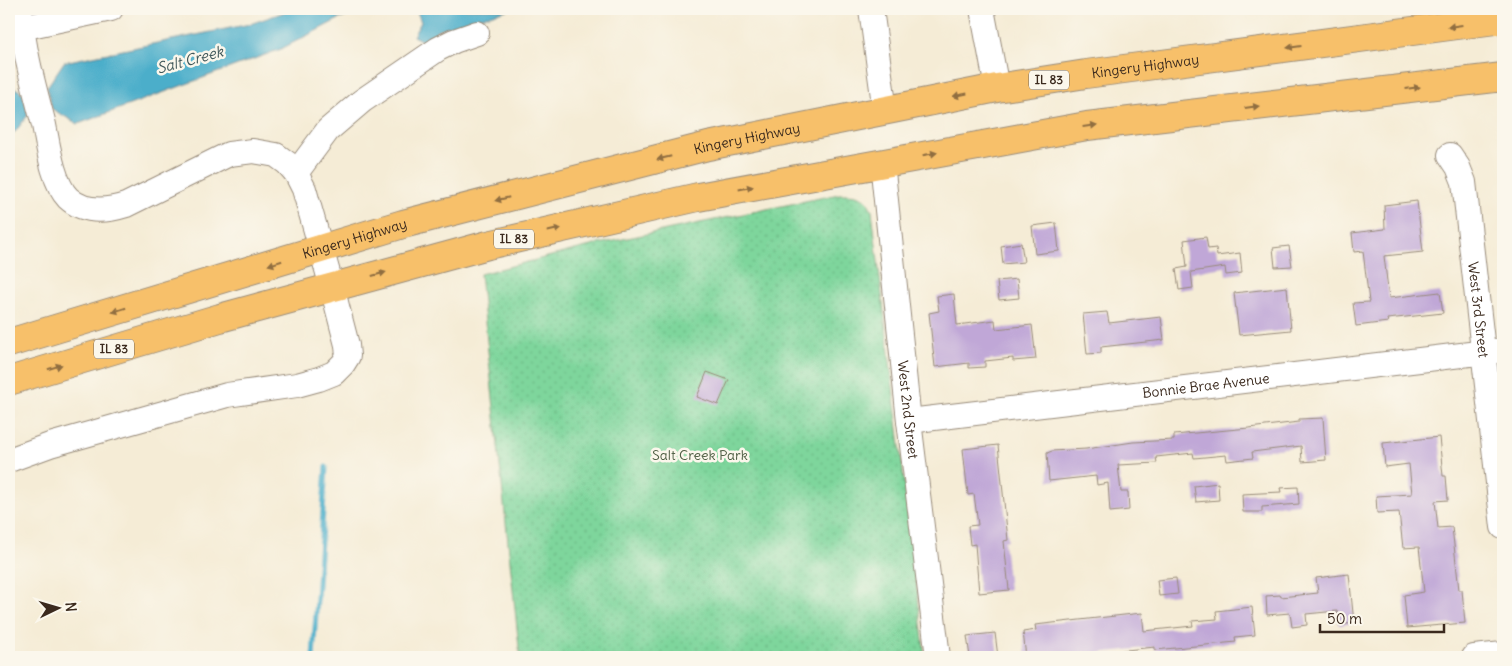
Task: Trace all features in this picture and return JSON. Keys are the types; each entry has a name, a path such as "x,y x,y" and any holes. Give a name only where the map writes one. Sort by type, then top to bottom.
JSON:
{"highway":[{"name":"Kingery Highway","path":"9,343 403,224 708,146 997,88 1086,74 1503,20"},
{"name":"IL 83","path":"9,381 220,318 488,245 698,197 1087,126 1503,77"}],"street":[{"path":"9,460 50,445 227,395 319,379 334,373 348,356 347,345 332,287 304,189 296,173 276,155 264,152 238,152 217,159 126,205 116,208 97,210 86,208 68,198 61,188 55,170 20,18 111,9"},
{"path":"871,9 885,111"},
{"path":"982,9 997,88"},
{"path":"296,173 328,130 362,101 438,49 477,33"},
{"name":"West 3rd Street","path":"1450,156 1458,166 1464,182 1493,352 1503,527"},
{"name":"West 2nd Street","path":"882,162 909,421 938,657"},
{"name":"Bonnie Brae Avenue","path":"909,421 1493,352"},
{"path":"1474,657 1503,654"}],"green space":[{"name":"Salt Creek Park","path":"839,194 860,196 867,201 872,211 925,657 520,657 480,274 599,244"}],"water":[{"name":"Salt Creek","path":"293,9 370,9 339,19 281,49 78,124 52,109 47,87 64,62 250,24"},
{"path":"416,9 510,9 437,30 428,44 413,36 421,22"},
{"path":"9,84 23,93 28,115 15,132 9,133"}],"building":[{"path":"1417,201 1423,252 1384,256 1389,298 1440,292 1443,313 1387,319 1388,322 1356,326 1353,303 1369,302 1363,251 1354,252 1352,233 1385,229 1384,205"},
{"path":"1056,223 1059,251 1035,254 1032,226"},
{"path":"1206,237 1208,249 1216,248 1217,256 1240,253 1242,273 1226,275 1225,267 1191,272 1193,288 1179,290 1176,269 1187,267 1184,240"},
{"path":"1021,243 1024,262 1003,264 1001,246"},
{"path":"1289,246 1292,266 1275,267 1273,248"},
{"path":"1017,279 1019,298 999,300 997,281"},
{"path":"1287,287 1291,330 1239,335 1234,293"},
{"path":"954,294 957,325 995,320 996,329 1032,325 1036,359 1013,361 1013,358 985,361 985,367 969,368 969,363 935,367 929,313 939,311 937,296"},
{"path":"1107,312 1109,323 1161,317 1164,340 1101,347 1101,353 1087,354 1083,314"},
{"path":"707,372 729,380 718,405 697,397"},
{"path":"1323,418 1326,460 1302,462 1301,446 1252,452 1253,458 1227,461 1226,455 1194,458 1193,453 1156,457 1157,463 1118,465 1121,492 1128,492 1129,510 1110,512 1108,483 1097,485 1096,476 1049,481 1047,453 1052,451 1086,449 1133,442 1174,440 1174,435 1299,422 1299,419"},
{"path":"1439,437 1443,476 1446,476 1448,500 1435,501 1438,528 1452,527 1459,590 1462,590 1465,623 1407,628 1404,595 1424,592 1419,547 1403,548 1399,512 1377,513 1376,496 1412,494 1409,464 1385,467 1383,443"},
{"path":"998,445 1008,540 1004,541 1009,590 979,593 975,544 970,545 968,526 978,525 974,494 968,495 963,449"},
{"path":"1218,483 1219,500 1196,502 1194,486"},
{"path":"1298,487 1299,504 1262,507 1262,512 1243,512 1242,494 1281,492 1280,488"},
{"path":"1349,574 1354,623 1339,625 1337,611 1306,614 1307,625 1292,627 1290,613 1267,615 1266,596 1280,595 1281,597 1318,593 1316,578"},
{"path":"1176,578 1178,594 1159,596 1157,580"},
{"path":"1252,607 1255,635 1235,637 1236,642 1155,650 1155,647 1059,657 1026,657 1023,632 1036,630 1035,625 1142,613 1144,631 1193,626 1192,621 1217,619 1216,611"},
{"path":"995,633 998,657 970,657 967,636"}],"waterway":[{"path":"313,657 326,467"}]}
